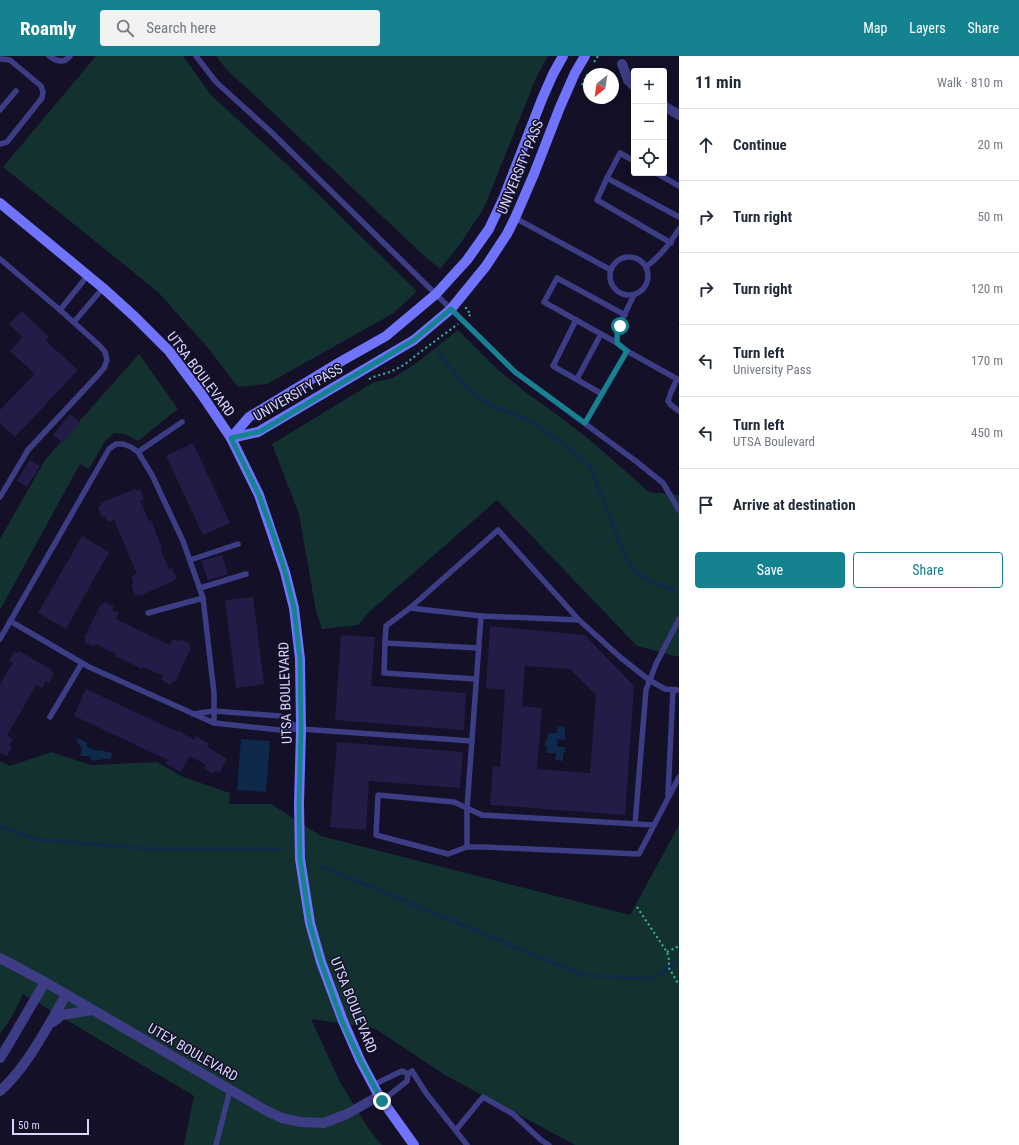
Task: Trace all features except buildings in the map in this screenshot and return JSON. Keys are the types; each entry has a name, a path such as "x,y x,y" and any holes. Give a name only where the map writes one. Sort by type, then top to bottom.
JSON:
{"street":[{"name":"UNIVERSITY PASS","path":"231,438 248,417 386,336 436,294 467,260 489,229 504,197 542,99 563,56"},
{"name":"UNIVERSITY PASS","path":"231,438 261,431 414,340 451,309 486,266 516,218 560,107 575,73 585,56"},
{"path":"622,64 628,80 631,83"},
{"path":"667,108 679,115"},
{"name":"UTSA BOULEVARD","path":"1,207 88,275 135,317 169,352 202,395 231,438 259,495 285,572 294,608 300,659 300,859 310,924 321,962 342,1021 380,1099 414,1145"},
{"name":"UTEX BOULEVARD","path":"0,958 265,1110 282,1118 300,1122 324,1123 380,1099"},
{"path":"0,1058 44,982"},
{"path":"0,1091 6,1086 33,1052 66,995"},
{"path":"47,1028 62,1014 92,1010"}],"lane":[{"path":"49,56 54,60 61,61 70,56"},
{"path":"196,56 216,82 268,130 515,372 663,483 679,510"},
{"path":"0,59 10,60 41,86 43,92 42,98 7,142 0,144"},
{"path":"0,110 16,91"},
{"path":"631,159 620,153 597,200 671,242"},
{"path":"661,176 679,186"},
{"path":"607,178 679,217"},
{"path":"516,218 611,270"},
{"path":"646,267 658,257 671,242 679,229"},
{"path":"626,257 632,257 639,260 646,267 649,276 648,283 640,293 628,296 622,294 617,292 610,282 611,270 614,264 626,257"},
{"path":"0,259 100,346 105,352 107,360 104,368 28,450 0,498"},
{"path":"60,310 88,275"},
{"path":"625,315 557,278 544,302 617,343 627,351 678,380 668,401 679,411"},
{"path":"74,322 103,288"},
{"path":"617,343 617,334 634,295"},
{"path":"576,320 553,366 602,394"},
{"path":"577,379 601,334"},
{"path":"585,423 627,351"},
{"path":"138,452 182,422"},
{"path":"0,639 109,449 116,444 131,446 138,452 152,475 183,541 203,598 214,693 214,724"},
{"path":"476,679 384,673 386,626 410,608 498,530 579,620 620,657 649,680 665,689 676,690 668,798"},
{"path":"190,560 238,544"},
{"path":"200,588 246,574"},
{"path":"148,613 203,598"},
{"path":"410,608 481,616 579,620"},
{"path":"466,847 467,808 481,616"},
{"path":"635,824 646,690 656,664 679,619"},
{"path":"10,621 82,662 214,724 280,730 301,729 472,741"},
{"path":"385,643 479,648"},
{"path":"50,717 82,662"},
{"path":"190,714 214,711 280,716 301,729"},
{"path":"654,825 482,815 454,802 378,795 376,835 448,854 466,847 639,854 679,777"},
{"path":"373,1085 402,1070 408,1074"},
{"path":"408,1074 412,1071 426,1093 467,1145"},
{"path":"380,1099 407,1081 408,1074"},
{"path":"216,1145 230,1090"},
{"path":"456,1130 483,1097 513,1114 542,1140 550,1145"}],"path":[{"path":"580,90 598,56"},
{"path":"365,381 404,365 419,352 457,325"},
{"path":"637,907 667,952 669,960 668,968 679,985"},
{"path":"667,952 679,946"}],"green space":[{"path":"96,56 183,56 211,95 293,170 417,291 394,313 267,384 238,387 208,348 158,292 3,167"},
{"path":"216,56 548,56 536,78 484,208 458,247 440,269 422,254 227,70"},
{"path":"458,330 496,368 524,391 590,440 649,492 679,495 679,657 637,646 497,500 369,612 358,625 322,629 316,611 299,514 272,444 374,382 393,378 419,361"},
{"path":"139,354 178,409 138,441 125,434 114,433 105,441 89,469 80,464 0,610 0,539 45,460"},
{"path":"51,752 91,765 157,762 183,777 230,793 229,804 271,804 321,836 630,915 679,825 679,1145 575,1145 445,1075 374,1028 311,1019 340,1082 370,1131 382,1145 184,1145 194,1096 23,994 13,1015 0,1034 0,761 10,766"}],"water":[{"path":"557,726 565,727 565,740 557,739 557,747 565,747 563,761 555,760 556,753 546,753 547,746 545,746 545,740 547,740 548,733 557,733"},
{"path":"78,738 86,742 88,748 112,753 111,759 92,761 89,756 80,756 82,748 76,741"},
{"path":"241,739 270,741 266,792 237,790"}],"waterway":[{"path":"437,351 466,387 488,404 528,420 565,445 591,468 626,559 635,571 649,581 674,590"},
{"path":"0,826 36,839 149,849 280,849"},
{"path":"321,866 583,975 647,979 661,974 679,960"}],"route":[{"path":"382,1101 360,1060 342,1021 321,962 310,924 300,859 300,659 294,608 285,572 259,495 231,438 261,431 414,340 451,309 515,372 585,423 627,351 617,343 617,334 620,326"}]}
